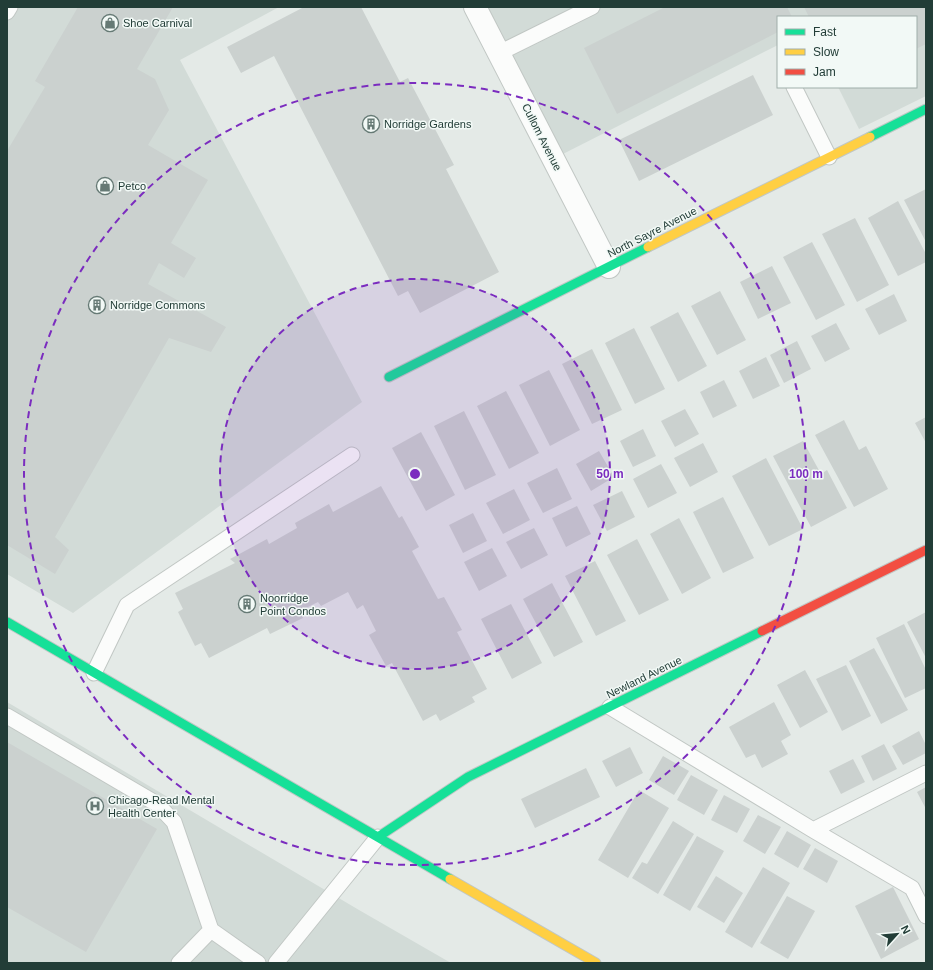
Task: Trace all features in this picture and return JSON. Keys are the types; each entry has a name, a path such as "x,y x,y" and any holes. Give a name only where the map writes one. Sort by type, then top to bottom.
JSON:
{"street":[{"name":"Cullom Avenue","path":"475,7 609,267"},
{"name":"North Sayre Avenue","path":"389,377 926,109"},
{"name":"Newland Avenue","path":"378,837 468,777 926,550"},
{"path":"7,622 596,963"}],"lane":[{"path":"7,12 10,7"},
{"path":"499,52 592,7"},
{"path":"794,88 829,157"},
{"path":"94,672 127,605 352,455"},
{"path":"610,707 912,888 926,916"},
{"path":"7,716 157,804 174,822 211,930 258,963"},
{"path":"813,830 926,773"},
{"path":"276,963 378,837"},
{"path":"179,963 211,930"}],"shaded area":[{"name":"Norridge Commons","path":"7,7 279,7 180,60 362,402 73,613 7,574"},
{"path":"479,7 926,7 926,96 859,129 838,88 917,88 917,16 777,16 777,46 557,157"},
{"name":"Chicago-Read Mental Health Center","path":"7,702 359,910 451,963 7,963"}],"building":[{"name":"Norridge Commons","path":"78,7 173,7 137,69 155,79 169,110 148,145 208,180 171,243 196,258 184,278 159,263 148,284 226,327 211,352 169,338 55,537 69,550 55,574 7,545 7,151 45,87 35,81"},
{"name":"Norridge Gardens","path":"304,7 361,7 400,82 408,78 454,165 446,169 499,272 420,313 408,291 398,296 274,56 241,73 227,47"},
{"path":"665,7 787,7 792,16 777,16 777,33 617,114 584,48"},
{"path":"804,7 925,7 926,44 917,48 917,16 808,16"},
{"path":"753,75 773,115 639,181 619,140"},
{"path":"926,189 926,242 904,200"},
{"path":"898,201 926,254 926,262 898,276 868,218"},
{"path":"855,218 889,285 857,302 822,234"},
{"path":"812,242 845,305 816,320 783,257"},
{"path":"772,266 791,303 758,319 740,282"},
{"path":"720,291 746,340 717,355 691,306"},
{"path":"894,294 907,321 879,335 865,309"},
{"path":"678,312 707,366 678,382 650,327"},
{"path":"836,323 850,349 825,362 811,336"},
{"path":"634,328 665,389 635,404 605,343"},
{"path":"797,341 811,369 784,383 770,355"},
{"path":"592,349 622,410 592,424 562,364"},
{"path":"766,357 780,386 753,399 739,371"},
{"path":"549,370 580,430 550,446 519,385"},
{"path":"724,380 737,406 713,418 700,392"},
{"path":"506,391 539,453 509,469 477,406"},
{"path":"685,409 699,434 675,447 661,421"},
{"path":"464,411 496,475 465,490 434,426"},
{"path":"926,417 926,443 915,423"},
{"path":"844,420 859,450 866,446 888,489 854,507 815,435"},
{"path":"643,429 656,456 633,467 620,441"},
{"path":"421,432 455,495 426,511 392,448"},
{"path":"803,441 821,474 827,470 847,508 811,527 773,456"},
{"path":"703,443 718,472 690,487 674,458"},
{"path":"599,451 614,477 591,491 576,464"},
{"path":"766,458 803,529 769,546 732,476"},
{"path":"661,464 677,493 648,508 633,479"},
{"path":"557,468 572,499 543,513 527,483"},
{"name":"Noorridge Point Condos","path":"381,486 399,518 402,516 419,547 412,551 438,599 444,597 462,630 457,632 487,689 472,697 475,702 440,721 436,714 423,721 392,663 386,666 369,635 376,631 363,605 357,609 348,592 321,606 318,602 300,611 303,618 270,634 267,628 209,658 201,643 195,646 178,612 183,609 175,593 235,563 230,559 267,539 269,544 297,528 295,523 329,504 333,512"},
{"path":"514,489 530,520 503,534 486,503"},
{"path":"622,491 635,517 607,531 593,505"},
{"path":"723,497 754,558 723,573 693,512"},
{"path":"577,506 591,534 566,547 552,518"},
{"path":"473,513 487,541 463,553 449,525"},
{"path":"679,518 711,578 682,594 650,534"},
{"path":"534,528 548,555 521,569 506,542"},
{"path":"637,539 669,600 639,615 607,555"},
{"path":"492,548 507,576 479,591 464,562"},
{"path":"595,561 626,621 596,636 565,576"},
{"path":"552,583 583,642 554,657 523,599"},
{"path":"511,604 542,663 512,679 481,619"},
{"path":"926,612 926,658 907,622"},
{"path":"904,624 926,670 926,688 905,698 876,638"},
{"path":"874,648 908,710 881,724 849,661"},
{"path":"846,665 871,716 842,731 816,679"},
{"path":"805,670 828,712 800,728 777,685"},
{"path":"774,702 791,735 781,741 788,754 762,768 755,754 746,758 729,727"},
{"path":"919,731 926,745 926,753 903,765 892,746"},
{"path":"7,742 157,829 86,952 7,907"},
{"path":"884,744 897,769 873,781 861,756"},
{"path":"630,747 643,773 616,787 602,761"},
{"path":"663,756 689,771 674,795 649,780"},
{"path":"853,759 865,782 841,794 829,771"},
{"path":"586,768 600,797 535,828 521,799"},
{"path":"691,775 718,790 704,815 677,800"},
{"path":"926,787 926,809 917,792"},
{"path":"639,790 669,808 628,878 598,860"},
{"path":"724,795 750,809 737,833 711,820"},
{"path":"758,815 781,827 765,854 743,841"},
{"path":"673,821 694,834 658,894 632,878 642,862 647,864"},
{"path":"787,831 811,845 798,868 774,854"},
{"path":"697,836 724,851 690,911 663,895"},
{"path":"815,848 838,861 827,883 803,869"},
{"path":"763,867 790,883 752,948 725,932"},
{"path":"716,876 743,893 724,923 697,907"},
{"path":"893,887 919,939 881,959 855,906"},
{"path":"787,896 815,911 788,959 760,943"}],"traffic: fast":[{"path":"870,137 926,109"},
{"path":"389,377 648,247"},
{"path":"7,622 450,879"},
{"path":"378,837 468,777 762,631"}],"traffic: slow":[{"path":"648,247 870,137"},
{"path":"450,879 596,963"}],"traffic: jam":[{"path":"762,631 926,550"}],"place":[{"name":"Shoe Carnival","path":"110,23"},
{"name":"Norridge Gardens","path":"371,124"},
{"name":"Petco","path":"105,186"},
{"name":"Norridge Commons","path":"97,305"},
{"name":"Noorridge Point Condos","path":"247,604"},
{"name":"Chicago-Read Mental Health Center","path":"95,806"}]}
